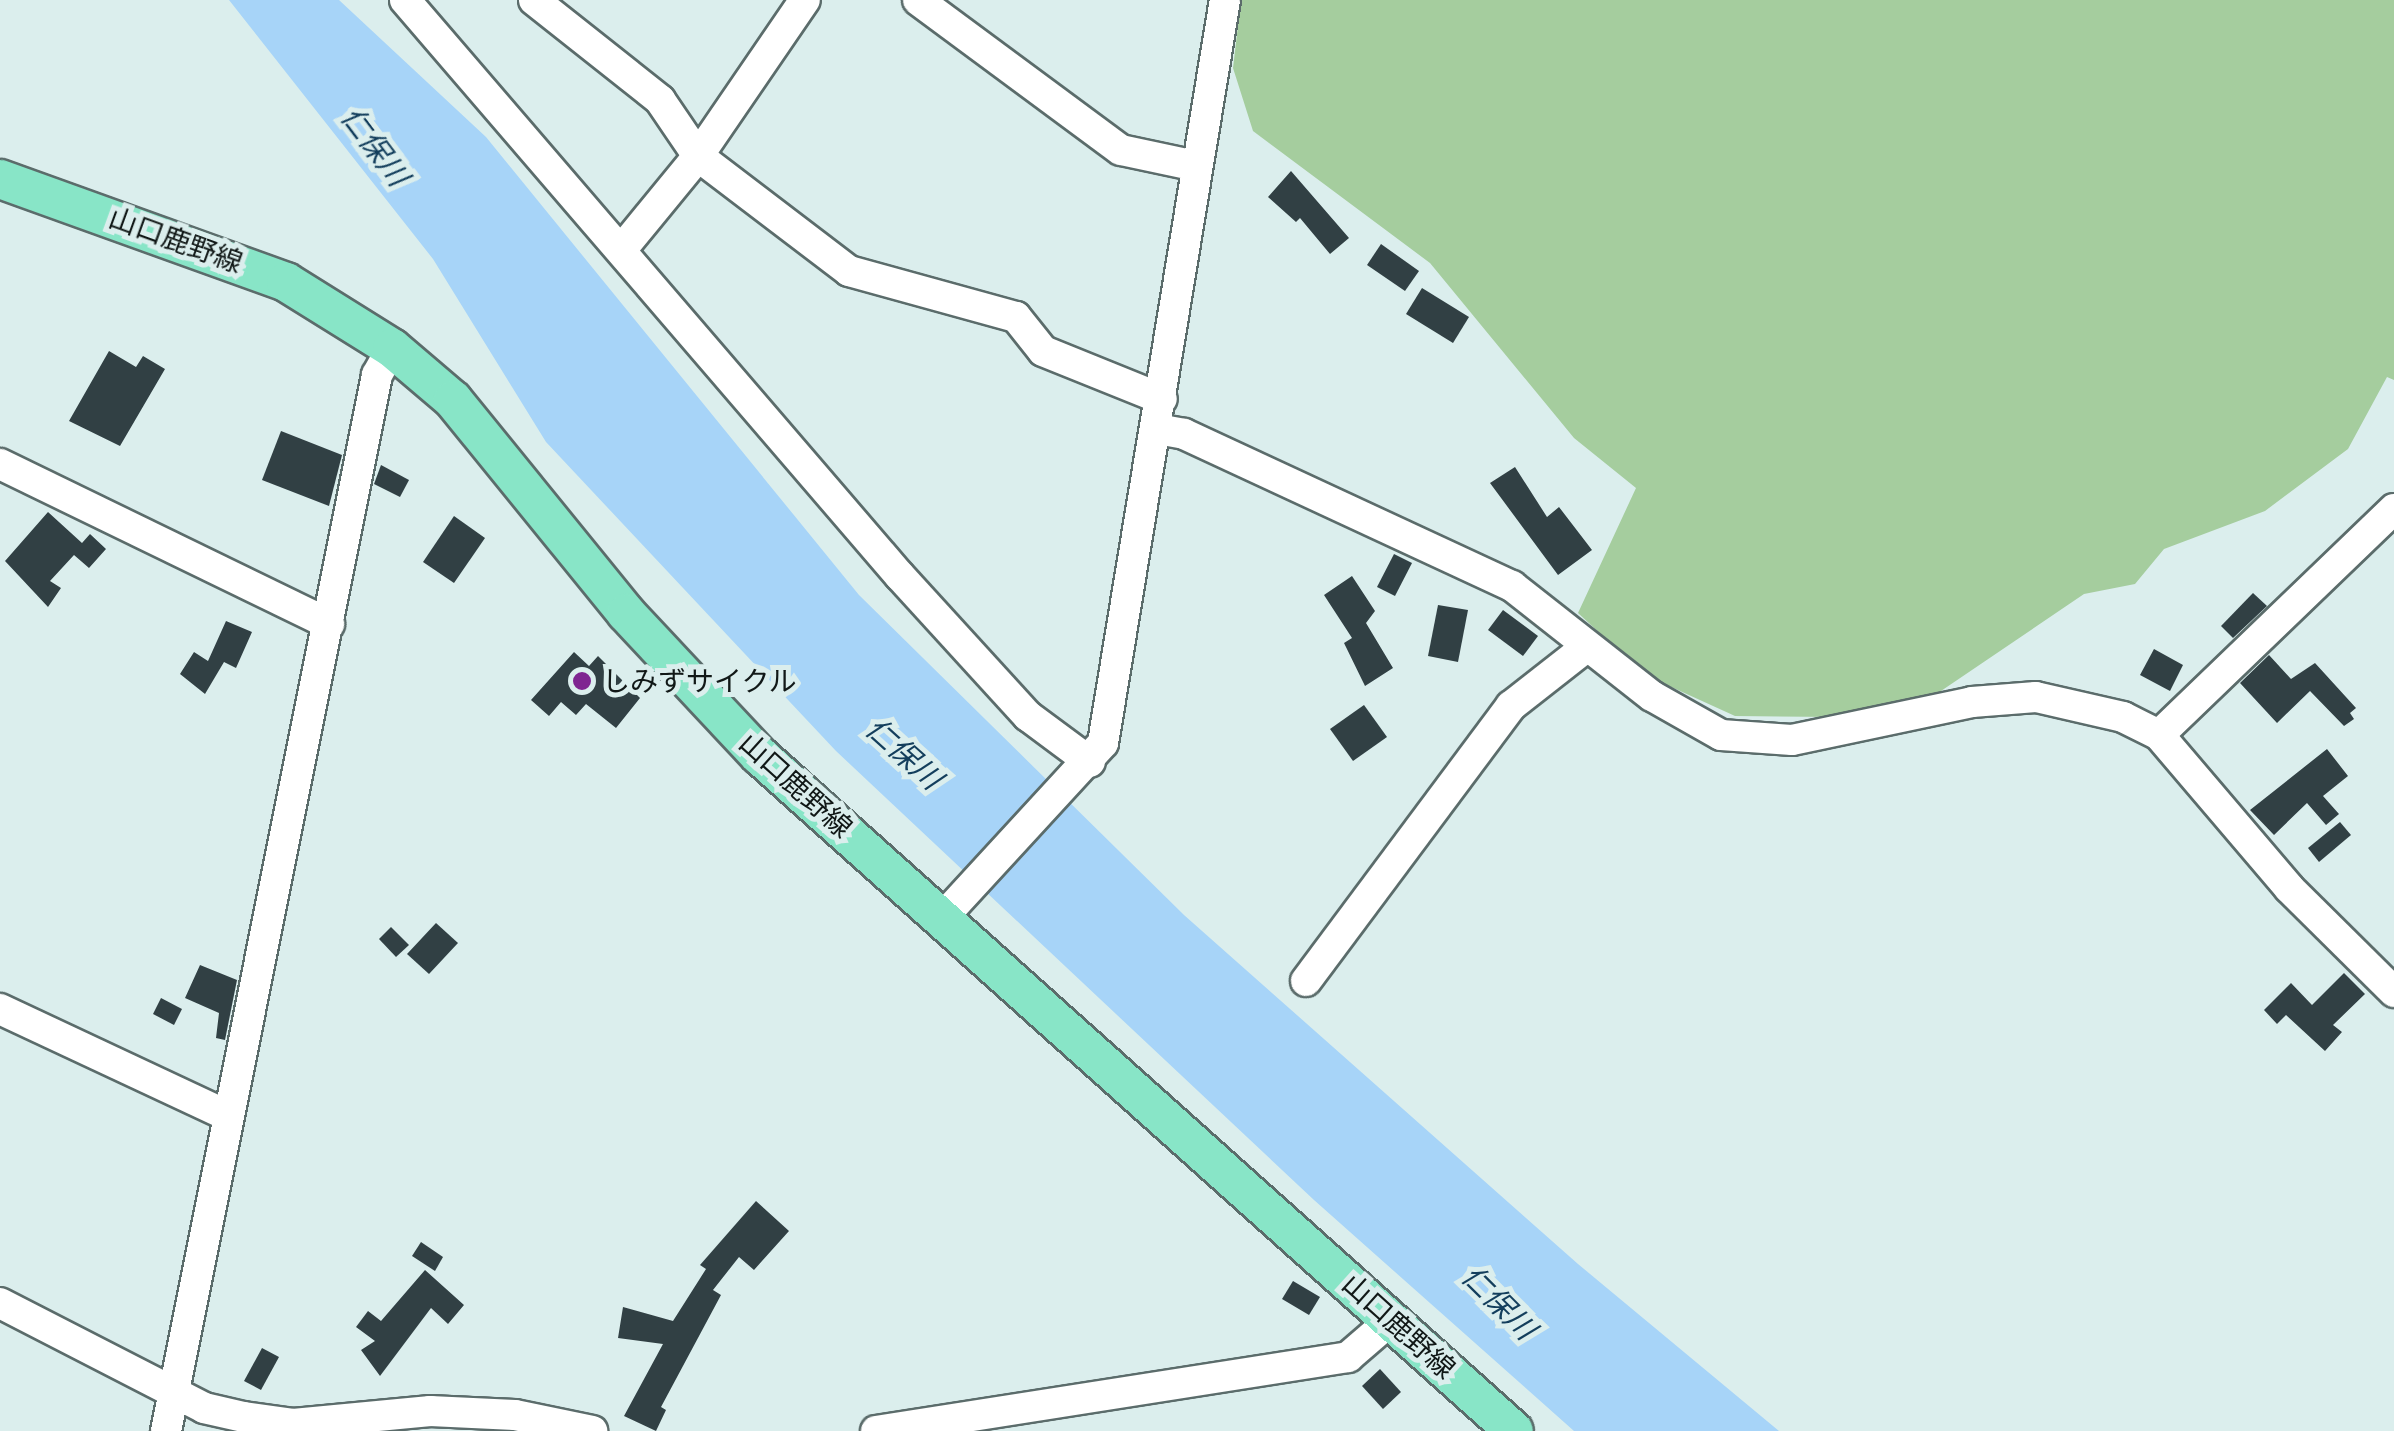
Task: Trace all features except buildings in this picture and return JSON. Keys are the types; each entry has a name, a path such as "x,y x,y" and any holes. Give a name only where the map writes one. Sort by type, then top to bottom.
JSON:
{"main road":[{"name":"山口鹿野線","path":"0,179 286,282 392,348 453,400 697,692 953,906 1514,1431"}],"street":[{"path":"405,0 900,576 1028,716 1086,766"},
{"path":"534,0 660,100 698,156 849,271 1016,317 1043,351 1160,414 1184,434 1512,586 1584,648 1688,722 1760,741 1972,702 2036,698 2092,707 2159,735 2289,888 2394,992"},
{"path":"622,249 698,156 805,0"},
{"path":"918,0 1121,150 1196,166"},
{"path":"953,906 1086,766 1112,711 1225,0"},
{"path":"166,1431 376,375 392,348"},
{"path":"0,464 329,624"},
{"path":"2159,735 2394,509"},
{"path":"1306,981 1511,706 1584,648"},
{"path":"0,1009 228,1116"},
{"path":"0,1303 204,1408 293,1424 460,1422 592,1431"},
{"path":"876,1431 1273,1365 1348,1357 1392,1318"}],"green space":[{"path":"1241,0 2394,0 2394,380 2387,377 2348,449 2265,511 2164,549 2135,584 2084,594 1938,693 1837,717 1735,716 1645,675 1578,613 1636,488 1574,438 1430,263 1253,131 1233,68"}],"water":[{"name":"仁保川","path":"229,0 339,0 486,137 859,595 1184,915 1578,1264 1779,1431 1574,1431 1314,1200 836,751 546,442 433,259"}],"place":[{"name":"しみずサイクル","path":"582,681"}]}
